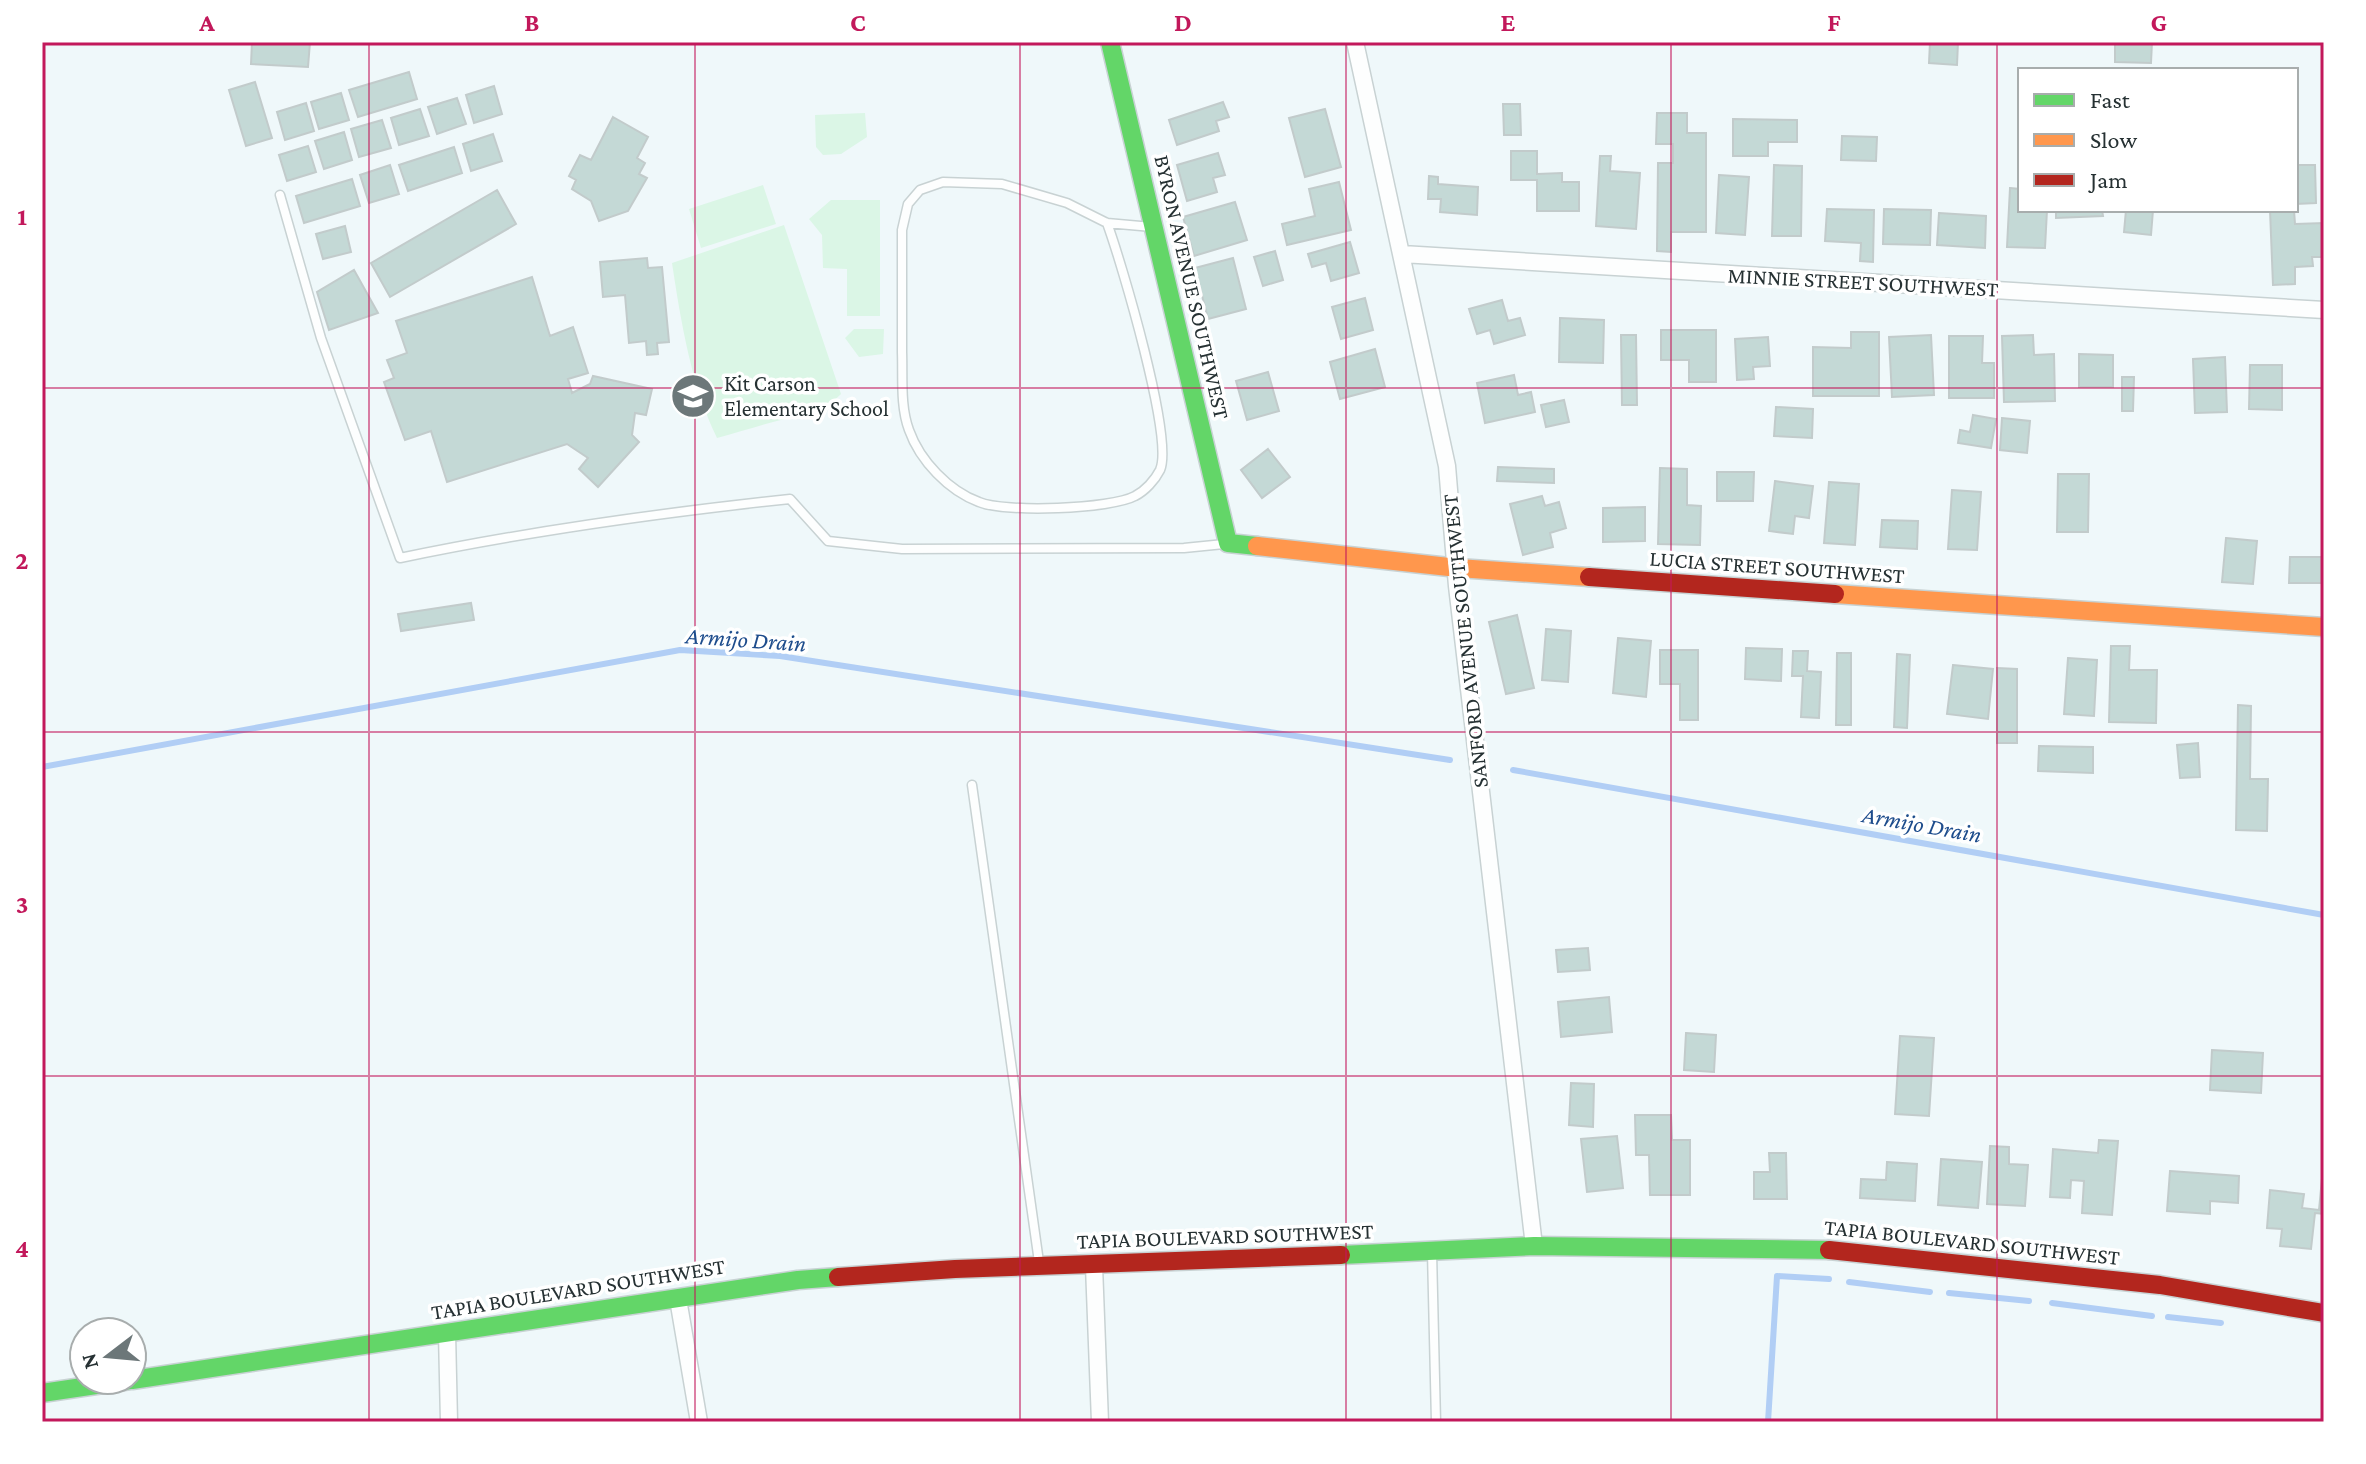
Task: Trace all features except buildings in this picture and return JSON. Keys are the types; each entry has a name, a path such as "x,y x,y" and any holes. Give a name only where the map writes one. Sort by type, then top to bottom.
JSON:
{"street":[{"name":"BYRON AVENUE SOUTHWEST","path":"1110,42 1228,543"},
{"name":"SANFORD AVENUE SOUTHWEST","path":"1355,42 1447,466 1534,1246"},
{"name":"MINNIE STREET SOUTHWEST","path":"1402,254 2324,310"},
{"name":"LUCIA STREET SOUTHWEST","path":"1228,543 1458,568 2324,627"},
{"name":"TAPIA BOULEVARD SOUTHWEST","path":"148,1377 798,1280 884,1272 1534,1246 1855,1250 2160,1285 2324,1313"},
{"path":"1094,1266 1100,1422"},
{"path":"678,1299 699,1422"},
{"path":"447,1333 449,1422"},
{"name":"TAPIA BOULEVARD SOUTHWEST","path":"42,1393 68,1389"}],"lane":[{"path":"1107,223 1120,257 1163,436 1161,467 1151,483 1135,496 1109,504 1008,509 981,503 951,489 924,457 909,431 903,399 902,230 908,204 920,190 943,182 1002,184 1067,203 1107,223 1153,227"},
{"path":"280,195 321,338 400,558 495,538 652,513 790,499 828,541 887,548 1184,548 1228,543"},
{"path":"972,785 1039,1267"},
{"path":"1432,1251 1436,1422"}],"green space":[{"path":"865,113 867,137 841,154 823,155 816,147 815,115"},
{"path":"763,185 776,224 701,248 689,209"},
{"path":"831,200 880,200 880,316 847,316 847,269 823,268 822,235 809,219"},
{"path":"784,225 841,394 809,415 717,438 694,374 672,263"},
{"path":"854,329 884,329 883,354 859,357 845,338"}],"waterway":[{"name":"Armijo Drain","path":"42,767 680,650 780,656 1450,760"},
{"name":"Armijo Drain","path":"1513,770 2324,915"},
{"path":"1768,1422 1777,1276 1829,1279"},
{"path":"1849,1282 1930,1292"},
{"path":"1949,1293 2029,1301"},
{"path":"2052,1303 2152,1316"},
{"path":"2168,1317 2221,1323"}],"traffic: fast":[{"path":"1110,42 1228,543 1257,546"},
{"path":"1341,1255 1534,1246 1829,1250"},
{"path":"148,1378 798,1280 838,1277"},
{"path":"42,1393 68,1389"}],"traffic: slow":[{"path":"1257,546 1458,568 1589,577"},
{"path":"1835,594 2324,627"}],"traffic: jam":[{"path":"1589,577 1835,594"},
{"path":"1829,1250 2160,1285 2324,1313"},
{"path":"838,1277 955,1269 1341,1255"}],"place":[{"name":"Kit Carson Elementary School","path":"693,396"}]}
